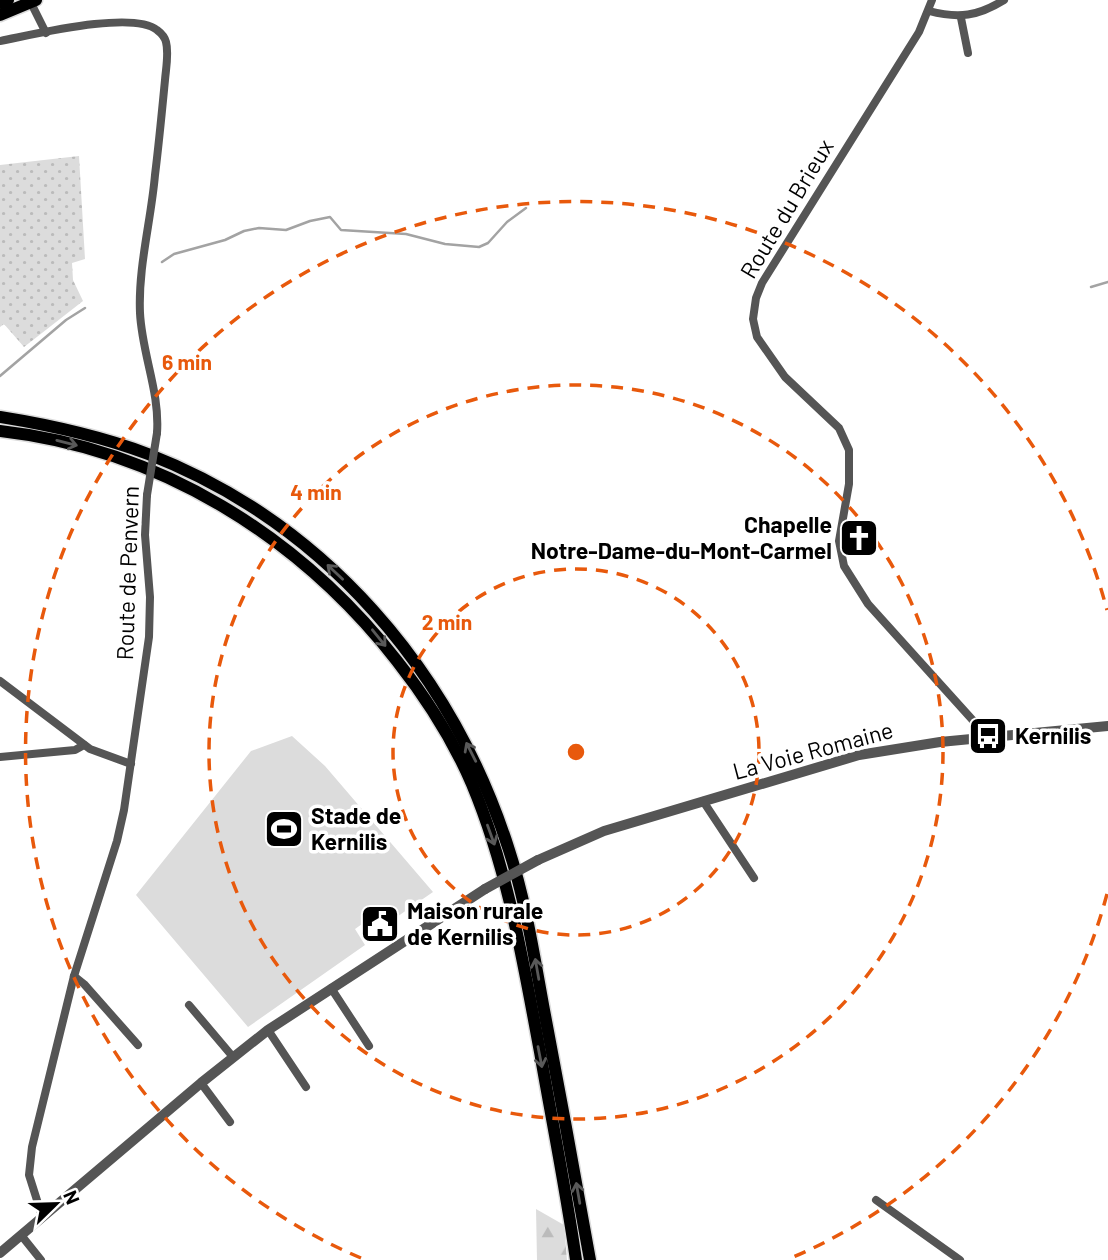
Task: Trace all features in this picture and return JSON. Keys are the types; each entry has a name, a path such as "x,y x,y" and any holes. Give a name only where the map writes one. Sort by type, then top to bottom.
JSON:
{"main road":[{"path":"0,3 8,0"},
{"path":"0,15 32,1"},
{"path":"0,416 68,430 144,453 207,482 248,505 309,549 351,587 384,622 429,681 459,729 482,775 513,864 536,965 590,1260"},
{"path":"0,431 61,441 131,463 196,491 242,518 289,551 334,589 378,636 418,689 444,729 471,782 501,863 530,997 576,1260"}],"street":[{"name":"Route du Brieux","path":"932,0 919,32 762,283 756,298 753,326 762,345 785,377 835,423 846,441 850,473 839,541 847,572 868,604 974,722 983,738"},
{"path":"929,11 961,18 1004,0"},
{"path":"0,41 46,33 32,1"},
{"path":"961,18 968,53"},
{"name":"Route de Penvern","path":"42,1216 29,1174 32,1147 74,976 117,841 124,810 149,627 150,597 145,526 157,433 155,394 141,327 140,294 152,211 166,66 166,41 158,30 151,26 132,22 97,24 46,33"},
{"path":"0,681 98,753 131,764"},
{"name":"La Voie Romaine","path":"331,988 393,953 485,889 538,859 592,835 859,755 909,746 1108,726"},
{"path":"0,757 75,750 84,744"},
{"path":"703,801 754,878"},
{"path":"74,976 138,1045"},
{"path":"0,1253 201,1083 268,1030 331,988 369,1046"},
{"path":"189,1005 233,1058"},
{"path":"268,1030 306,1087"},
{"path":"201,1083 230,1122"},
{"path":"35,1193 51,1209"},
{"path":"876,1200 960,1260"},
{"path":"21,1235 41,1260"}],"green space":[{"path":"79,156 85,259 72,263 73,280 83,301 24,347 4,324 0,327 0,165"},
{"name":"Stade de Kernilis","path":"292,736 325,766 433,892 388,923 379,912 355,929 365,945 248,1027 136,895 251,751"},
{"path":"536,1209 564,1225 567,1260 537,1260"}],"waterway":[{"path":"162,262 174,254 225,240 244,231 259,228 286,230 330,217 341,230 406,234 445,244 479,247 488,243 507,222 526,208"},
{"path":"1091,287 1108,282"},
{"path":"0,376 66,320 85,308"}],"place":[{"name":"Chapelle Notre-Dame-du-Mont-Carmel","path":"859,538"},
{"name":"Kernilis","path":"988,736"},
{"name":"Stade de Kernilis","path":"284,829"},
{"name":"Maison rurale de Kernilis","path":"380,924"}]}
